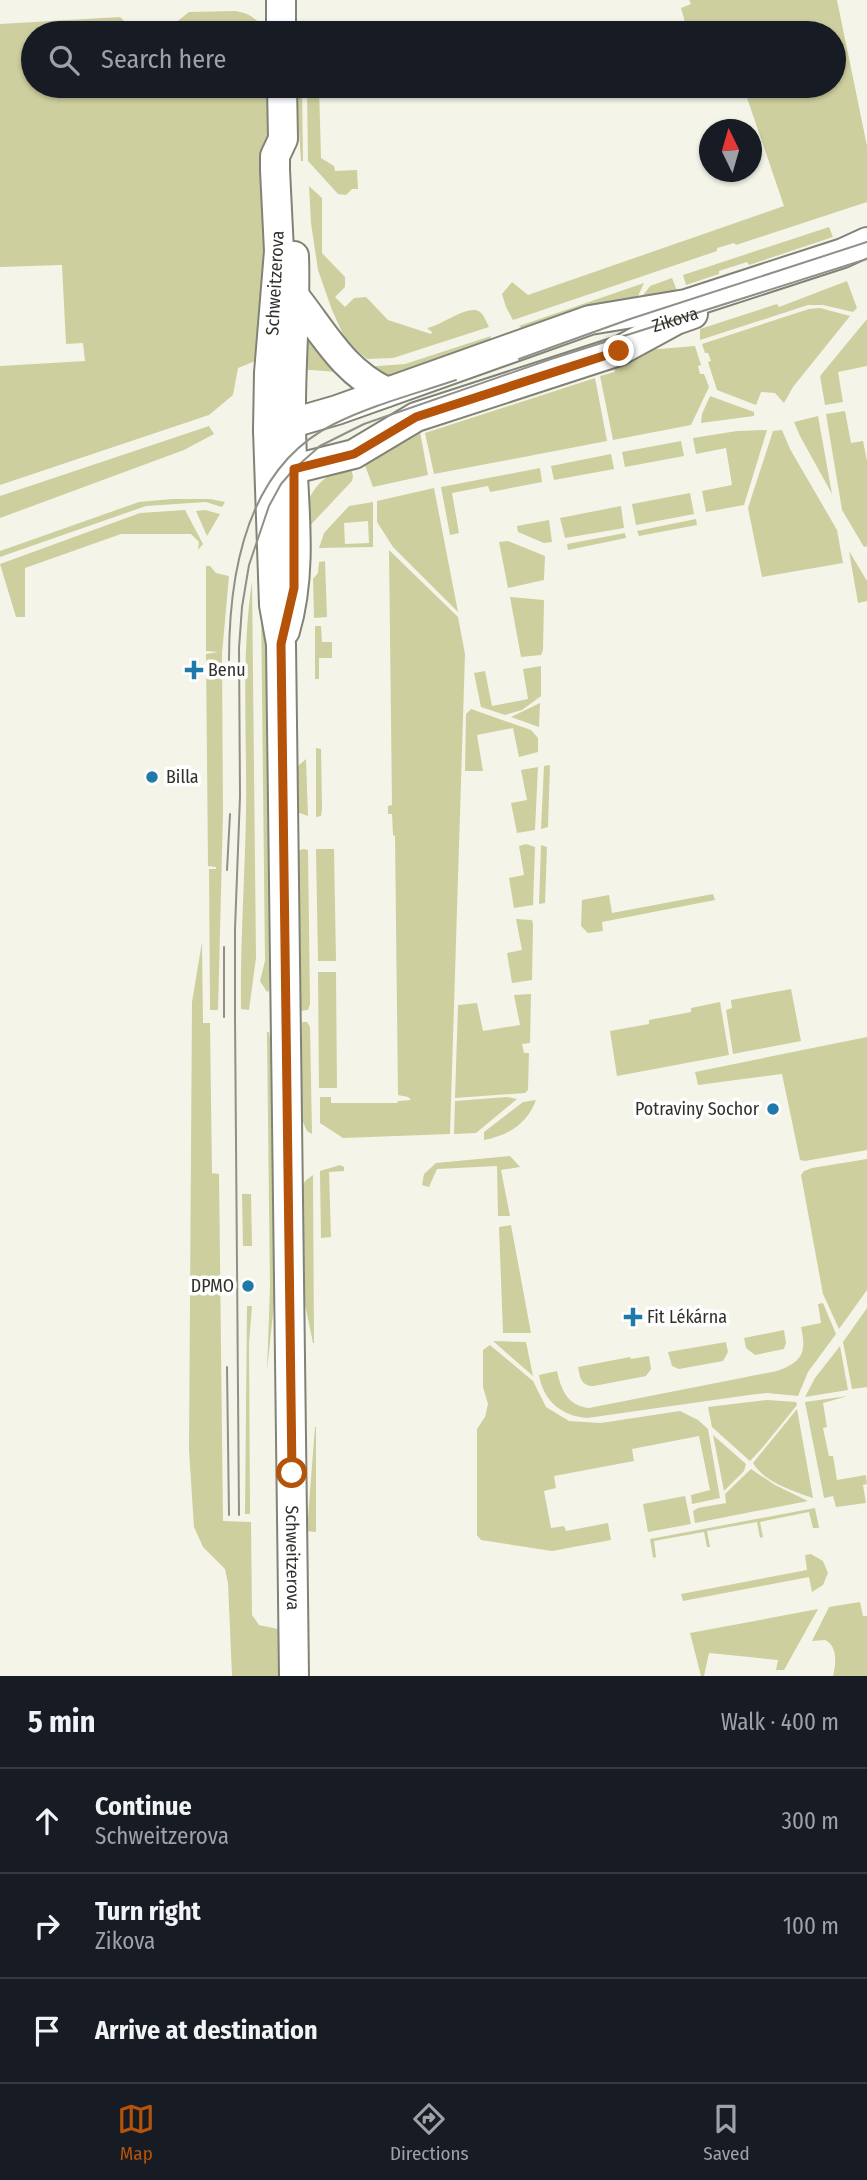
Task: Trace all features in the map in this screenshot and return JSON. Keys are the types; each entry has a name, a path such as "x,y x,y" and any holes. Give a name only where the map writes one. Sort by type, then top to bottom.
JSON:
{"street":[{"path":"281,0 281,21"},
{"name":"Schweitzerova","path":"281,644 294,588 294,469 279,427 269,373 279,251 275,156 283,139 282,98"},
{"name":"Schweitzerova","path":"283,139 294,158 296,298 279,427 274,605 281,644 294,1676"},
{"name":"Zikova","path":"279,427 590,320 686,304 843,253 867,242"},
{"name":"Zikova","path":"294,469 354,454 416,417 619,351 676,320 867,257"},
{"path":"296,298 350,368 361,378 387,391"}],"green space":[{"path":"689,0 837,0 841,21 685,21 681,8 691,4"},
{"path":"235,11 245,13 257,21 178,21 189,12"},
{"path":"120,17 124,21 51,21"},
{"path":"21,23 21,98 269,98 263,358 238,368 233,395 209,415 0,485 0,366 85,361 83,343 66,344 62,265 0,267 0,24"},
{"path":"846,44 867,146 867,202 736,245 734,243 717,248 717,251 513,320 502,294 512,282 528,295 784,206 762,142 762,119 754,119 747,98 846,98"},
{"path":"297,98 302,98 301,161"},
{"path":"307,98 319,98 321,158 334,166 335,171 357,170 358,189 352,189 346,195 338,194 308,161"},
{"path":"309,186 322,198 322,253 345,277 345,287 335,297 345,307 354,298 366,297 388,320 431,334 427,328 469,310 475,310 480,312 489,327 393,358 367,359 346,341 318,270"},
{"path":"829,227 833,237 749,265 747,262 719,271 719,274 686,285 683,275"},
{"path":"672,278 679,296 641,298 650,286"},
{"path":"847,281 857,308 853,312 823,305 808,305 700,340 700,329 777,304 779,307"},
{"path":"644,283 638,296 632,299 523,330 519,326"},
{"path":"820,308 850,316 793,387 784,403 775,393 761,392 756,405 717,390 708,362 711,361 702,344 809,309"},
{"path":"867,319 867,366 838,372 843,402 825,405 820,376"},
{"path":"301,326 337,372 298,369"},
{"path":"491,336 489,343 392,379 365,367 405,364"},
{"path":"695,346 701,365 698,366 700,374 704,374 709,387 691,425 613,440 600,376 615,372 614,367 619,358 647,350"},
{"path":"595,378 607,441 434,474 425,433"},
{"path":"710,396 754,412 754,416 701,423"},
{"path":"845,411 851,443 863,441 867,461 867,546 864,547 842,510 826,414"},
{"path":"818,416 832,494 794,422"},
{"path":"209,426 214,434 184,450 0,518 0,496"},
{"path":"410,427 420,432 428,475 373,487 363,460"},
{"path":"767,430 744,505 706,512 702,491 732,485 726,448 696,454 693,438 737,431"},
{"path":"782,430 790,449 837,530 843,563 762,577 748,508 773,431"},
{"path":"681,441 684,456 625,467 622,452"},
{"path":"611,454 614,469 554,480 551,466"},
{"path":"350,465 352,481 302,534 306,509 314,491 327,477"},
{"path":"540,468 542,482 490,492 488,486 452,493 459,533 450,535 441,487"},
{"path":"434,488 458,612 393,547 377,522 377,501"},
{"path":"690,493 694,514 636,525 632,504"},
{"path":"210,499 225,502 222,507 206,502 146,506 0,557 0,551 139,502"},
{"path":"373,502 373,547 319,548 324,533 349,506","holes":["368,521 369,543 345,544 344,523"]},
{"path":"621,506 624,528 565,538 560,518"},
{"path":"185,510 203,544 198,550 199,542 191,534 121,534 25,568 25,617 16,617 0,564 140,513"},
{"path":"205,510 220,514 207,536 196,511"},
{"path":"696,519 697,525 639,536 637,531"},
{"path":"549,520 552,542 544,543 518,532 517,526"},
{"path":"625,533 626,538 568,550 567,544"},
{"path":"508,541 545,556 544,580 508,588 499,542"},
{"path":"389,550 458,617 465,654 450,1134 343,1138 320,1123 320,1097 331,1097 331,1103 397,1103 411,1100 398,1095 395,836 392,814 388,814 388,806 392,805"},
{"path":"849,551 867,581 867,601 858,603"},
{"path":"325,561 327,617 314,618 313,579 318,573 319,562"},
{"path":"206,566 210,566 216,573 229,576 222,654 223,814 218,1010 210,1010 209,869 216,867 208,866 206,654 218,652 206,651"},
{"path":"252,581 256,958 249,1010 241,1009 241,984 246,811 246,667"},
{"path":"268,583 271,970 267,992 260,981 265,961 261,603"},
{"path":"510,597 544,600 541,655 521,657"},
{"path":"315,626 321,626 322,642 332,642 332,658 319,658 319,679 315,679"},
{"path":"541,666 541,696 522,710 505,715 481,707 474,673 485,671 492,706 528,699 523,669"},
{"path":"540,703 539,727 511,717"},
{"path":"471,709 531,730 538,738 538,752 519,757 513,728 477,735 483,771 465,771 466,714"},
{"path":"316,748 321,749 322,809 321,816 316,817"},
{"path":"306,759 308,816 297,812 297,767"},
{"path":"550,765 548,827 541,829 544,766"},
{"path":"538,767 535,830 517,833 511,803 527,800 521,770"},
{"path":"526,844 535,847 533,905 514,908 509,878 524,875 519,846"},
{"path":"541,845 547,847 545,903 539,904"},
{"path":"316,849 334,849 336,961 318,961"},
{"path":"308,850 310,1004 308,1010 300,1011 298,851"},
{"path":"713,894 715,900 602,922 603,931 588,933 581,926 582,900 609,895 612,913"},
{"path":"516,919 532,920 532,980 512,983 507,953 522,950"},
{"path":"202,942 203,1023 210,1023 212,1173 219,1174 223,1521 251,1522 252,1615 259,1625 278,1629 281,1676 232,1676 225,1569 203,1547 194,1527 189,1450 192,1002"},
{"path":"318,972 336,972 337,1088 319,1088"},
{"path":"791,989 801,1041 733,1054 726,1010 732,1008 731,1000"},
{"path":"531,994 530,1043 522,1044 524,1053 529,1053 528,1090 525,1093 455,1098 458,1005 477,1003 483,1031 520,1025 514,995"},
{"path":"720,1002 729,1055 617,1076 610,1031 649,1024 649,1020 691,1012 691,1008"},
{"path":"302,1022 307,1022 310,1027 312,1134 307,1131 302,1120"},
{"path":"267,1032 272,1055 275,1294 267,1371 270,1287"},
{"path":"867,1037 867,1150 800,1160 782,1074 698,1085 695,1072"},
{"path":"507,1097 517,1099 476,1133 454,1134 455,1101"},
{"path":"536,1100 528,1116 516,1127 484,1140 484,1132 523,1102"},
{"path":"510,1156 520,1167 501,1170 510,1216 498,1216 497,1166 437,1169 429,1187 422,1185 424,1174 436,1163"},
{"path":"867,1159 867,1290 839,1329 823,1294 801,1175 812,1168"},
{"path":"340,1165 344,1167 344,1171 329,1172 331,1237 321,1238 320,1171"},
{"path":"313,1175 314,1343 303,1295 301,1190 305,1181"},
{"path":"242,1194 251,1194 252,1246 243,1246"},
{"path":"511,1225 531,1333 503,1333 499,1227"},
{"path":"823,1303 836,1334 808,1372 798,1396 767,1393 587,1418 561,1410 549,1399 541,1384 539,1375 557,1371 567,1396 576,1404 589,1408 777,1371 792,1364 801,1355 801,1327 821,1323 818,1304"},
{"path":"247,1306 252,1306 249,1343 250,1514 245,1514"},
{"path":"867,1308 867,1387 852,1389 843,1342"},
{"path":"784,1330 784,1349 755,1355 746,1348 744,1338"},
{"path":"493,1341 526,1342 533,1376"},
{"path":"726,1342 728,1352 723,1361 679,1369 672,1366 668,1352"},
{"path":"490,1345 533,1381 546,1407 569,1421 601,1423 680,1411 698,1420 708,1429 720,1498 692,1504 691,1495 710,1490 699,1436 632,1449 634,1461 554,1476 556,1488 544,1491 551,1528 564,1526 566,1531 608,1523 611,1540 552,1551 481,1540 477,1535 477,1429 485,1417 488,1404 483,1387 483,1350"},
{"path":"840,1346 848,1390 805,1397 815,1378"},
{"path":"649,1356 651,1369 646,1376 594,1386 582,1381 578,1367 630,1357"},
{"path":"848,1396 823,1403 827,1427 823,1428 829,1456 833,1456 837,1480 866,1475 867,1484 863,1485 866,1503 836,1507 833,1496 824,1498 805,1402"},
{"path":"767,1400 796,1402 797,1405 750,1461 712,1427 708,1407"},
{"path":"797,1409 813,1498 772,1481 753,1463"},
{"path":"316,1427 316,1532 307,1531"},
{"path":"713,1435 746,1464 744,1471 724,1491"},
{"path":"751,1469 775,1485 808,1501 695,1523 693,1511 726,1503 725,1494"},
{"path":"685,1496 691,1524 648,1532 643,1504"},
{"path":"815,1508 819,1528 813,1528 809,1512 760,1522 763,1537 760,1538 757,1522 707,1531 710,1547 707,1547 704,1532 654,1541 656,1557 653,1558 650,1539"},
{"path":"811,1554 823,1561 828,1573 823,1585 812,1592 809,1577 683,1601 681,1594 807,1570 805,1555"},
{"path":"860,1602 863,1616 867,1616 867,1676 833,1676 835,1661 832,1646 825,1640 812,1641 829,1607"},
{"path":"818,1609 784,1670 776,1670 778,1660 709,1653 704,1676 701,1676 690,1633"}],"tram line":[{"path":"519,359 630,319 867,242"},
{"path":"239,1515 235,1017 240,796 239,648 249,565 269,506 281,484 320,446 364,424 551,359 867,259"},
{"path":"229,660 233,592 239,558 249,525 263,494 281,467 305,443 348,417 456,380"},
{"path":"227,870 230,814"},
{"path":"224,947 224,1017"},
{"path":"227,1367 229,1515"}],"place":[{"name":"Benu","path":"194,670"},
{"name":"Billa","path":"152,777"},
{"name":"Potraviny Sochor","path":"773,1109"},
{"name":"DPMO","path":"248,1286"},
{"name":"Fit Lékárna","path":"633,1317"}],"route":[{"path":"292,1473 281,644 289,620 294,588 294,469 354,454 416,417 619,351"}]}
